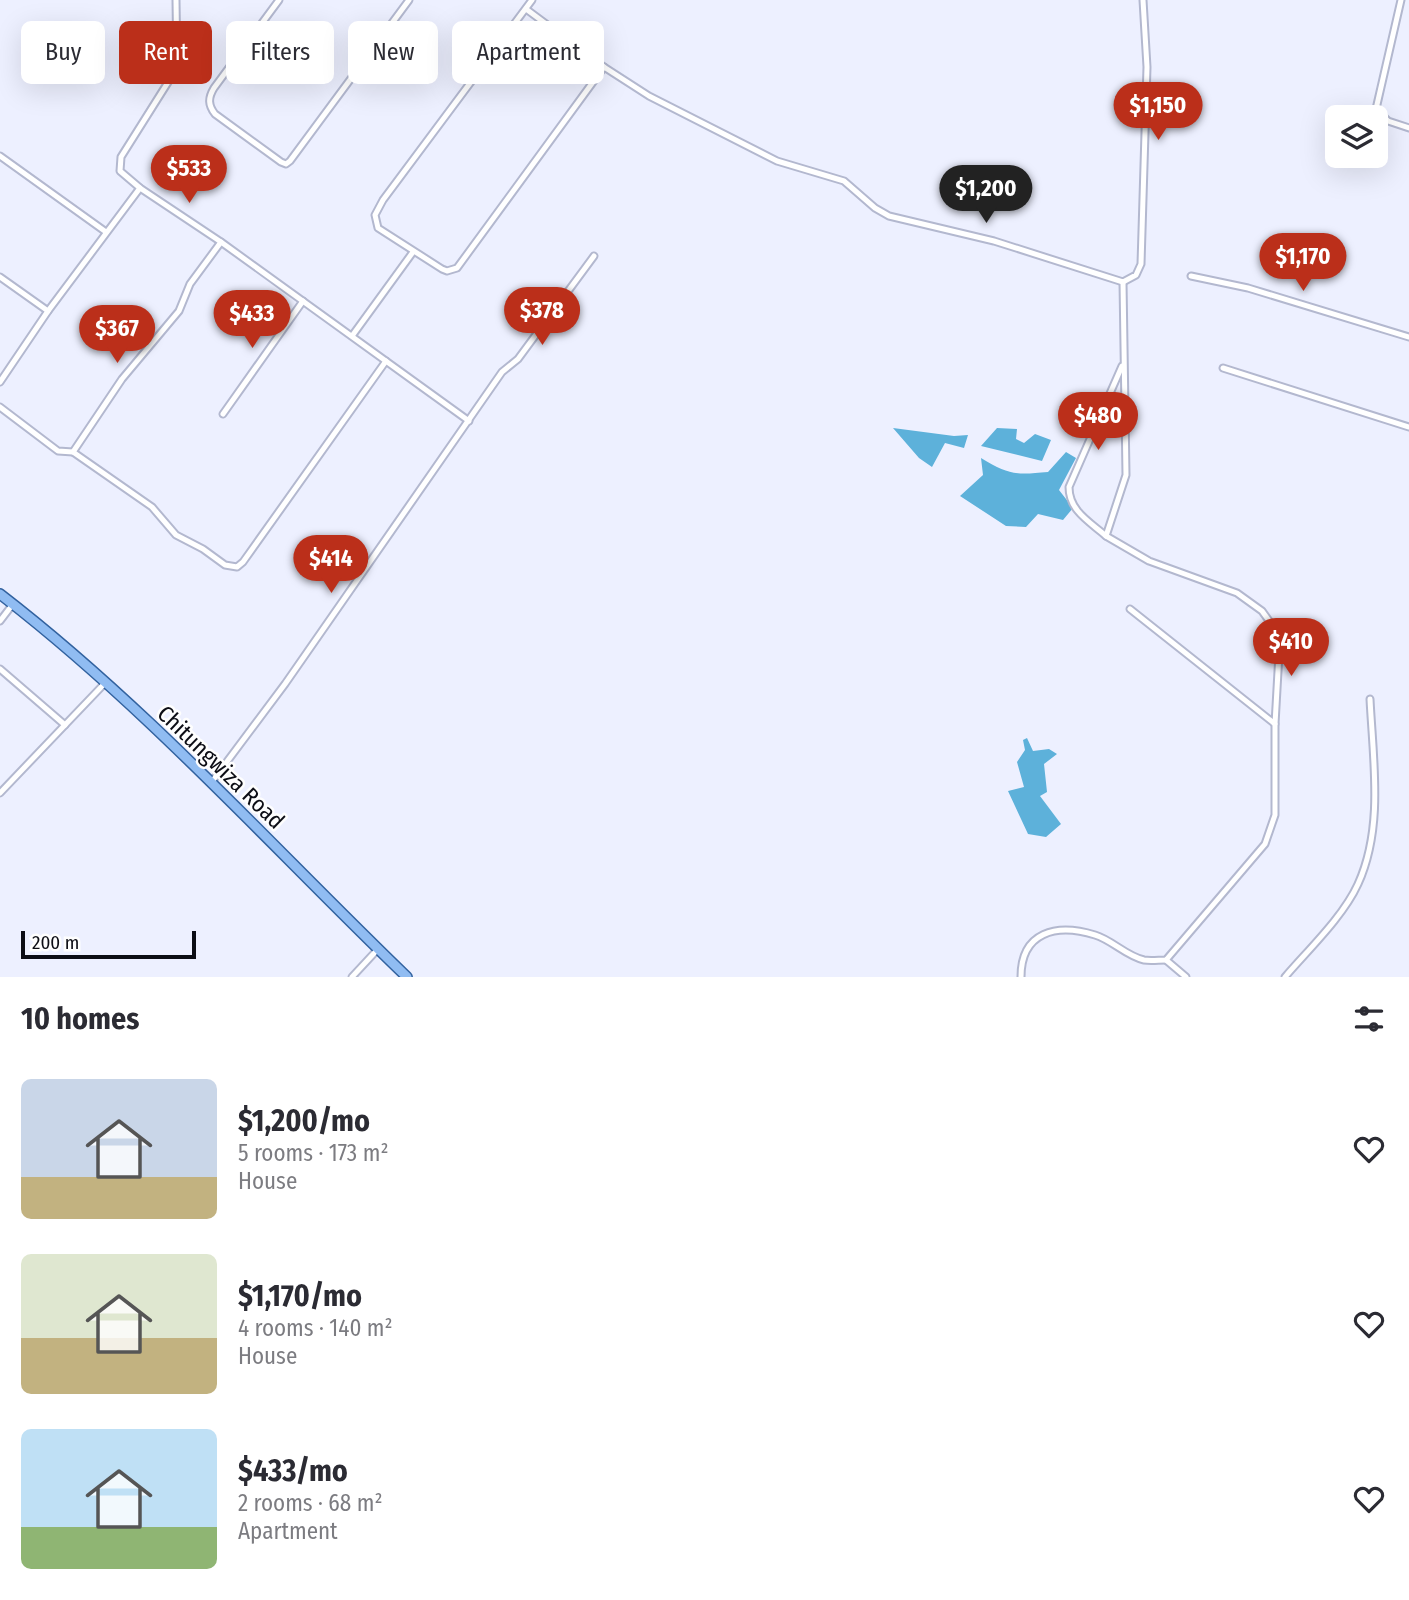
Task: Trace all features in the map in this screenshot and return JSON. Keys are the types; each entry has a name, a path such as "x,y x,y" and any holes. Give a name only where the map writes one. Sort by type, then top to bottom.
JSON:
{"main road":[{"name":"Chitungwiza Road","path":"0,594 106,682 407,977"}],"street":[{"path":"176,0 177,68 121,157 120,171 140,188 221,242 469,421"},
{"path":"279,0 209,98 215,114 286,164 409,0"},
{"path":"532,0 376,211 374,220 378,228 442,269 447,271 457,268 592,84"},
{"path":"604,67 649,96 742,144 790,165 844,181 875,208 896,219 995,241 1123,282 1136,275 1141,264 1147,67 1143,0"},
{"path":"1401,0 1376,109 1388,121 1409,128"},
{"path":"526,9 542,21"},
{"path":"0,156 106,232"},
{"path":"0,382 48,311 140,188"},
{"path":"73,452 122,379 179,311 190,284 221,242"},
{"path":"352,336 413,252"},
{"path":"211,783 281,690 502,372 518,359 594,256"},
{"path":"1191,276 1248,288 1409,337"},
{"path":"0,277 48,311"},
{"path":"1106,536 1126,475 1123,282"},
{"path":"223,414 303,301"},
{"path":"0,407 58,451 73,452 152,507 176,535 203,549 225,565 237,567 386,361"},
{"path":"1123,364 1069,487 1075,509 1106,536 1149,561 1237,593 1262,611 1280,636 1275,724 1275,816 1265,844 1166,960"},
{"path":"1223,368 1409,426"},
{"path":"0,621 13,604"},
{"path":"1130,609 1275,724"},
{"path":"0,669 65,725"},
{"path":"0,793 106,682"},
{"path":"1285,977 1336,917 1358,884 1374,822 1370,699"},
{"path":"1021,977 1021,958 1027,947 1043,934 1068,930 1096,935 1143,960 1166,960 1186,977"},
{"path":"352,977 378,949"}],"water":[{"path":"893,428 954,436 968,435 964,448 945,443 932,467 919,458"},
{"path":"997,428 1017,429 1016,439 1024,443 1035,434 1051,440 1042,461 981,446"},
{"path":"1066,452 1076,458 1059,490 1073,508 1063,520 1038,514 1026,527 1006,526 960,496 983,475 981,458 1006,471 1037,473 1048,472"},
{"path":"1027,738 1033,751 1049,749 1057,754 1044,764 1047,792 1040,796 1061,824 1046,837 1028,834 1008,791 1024,787 1017,762 1025,750 1023,740"}]}
